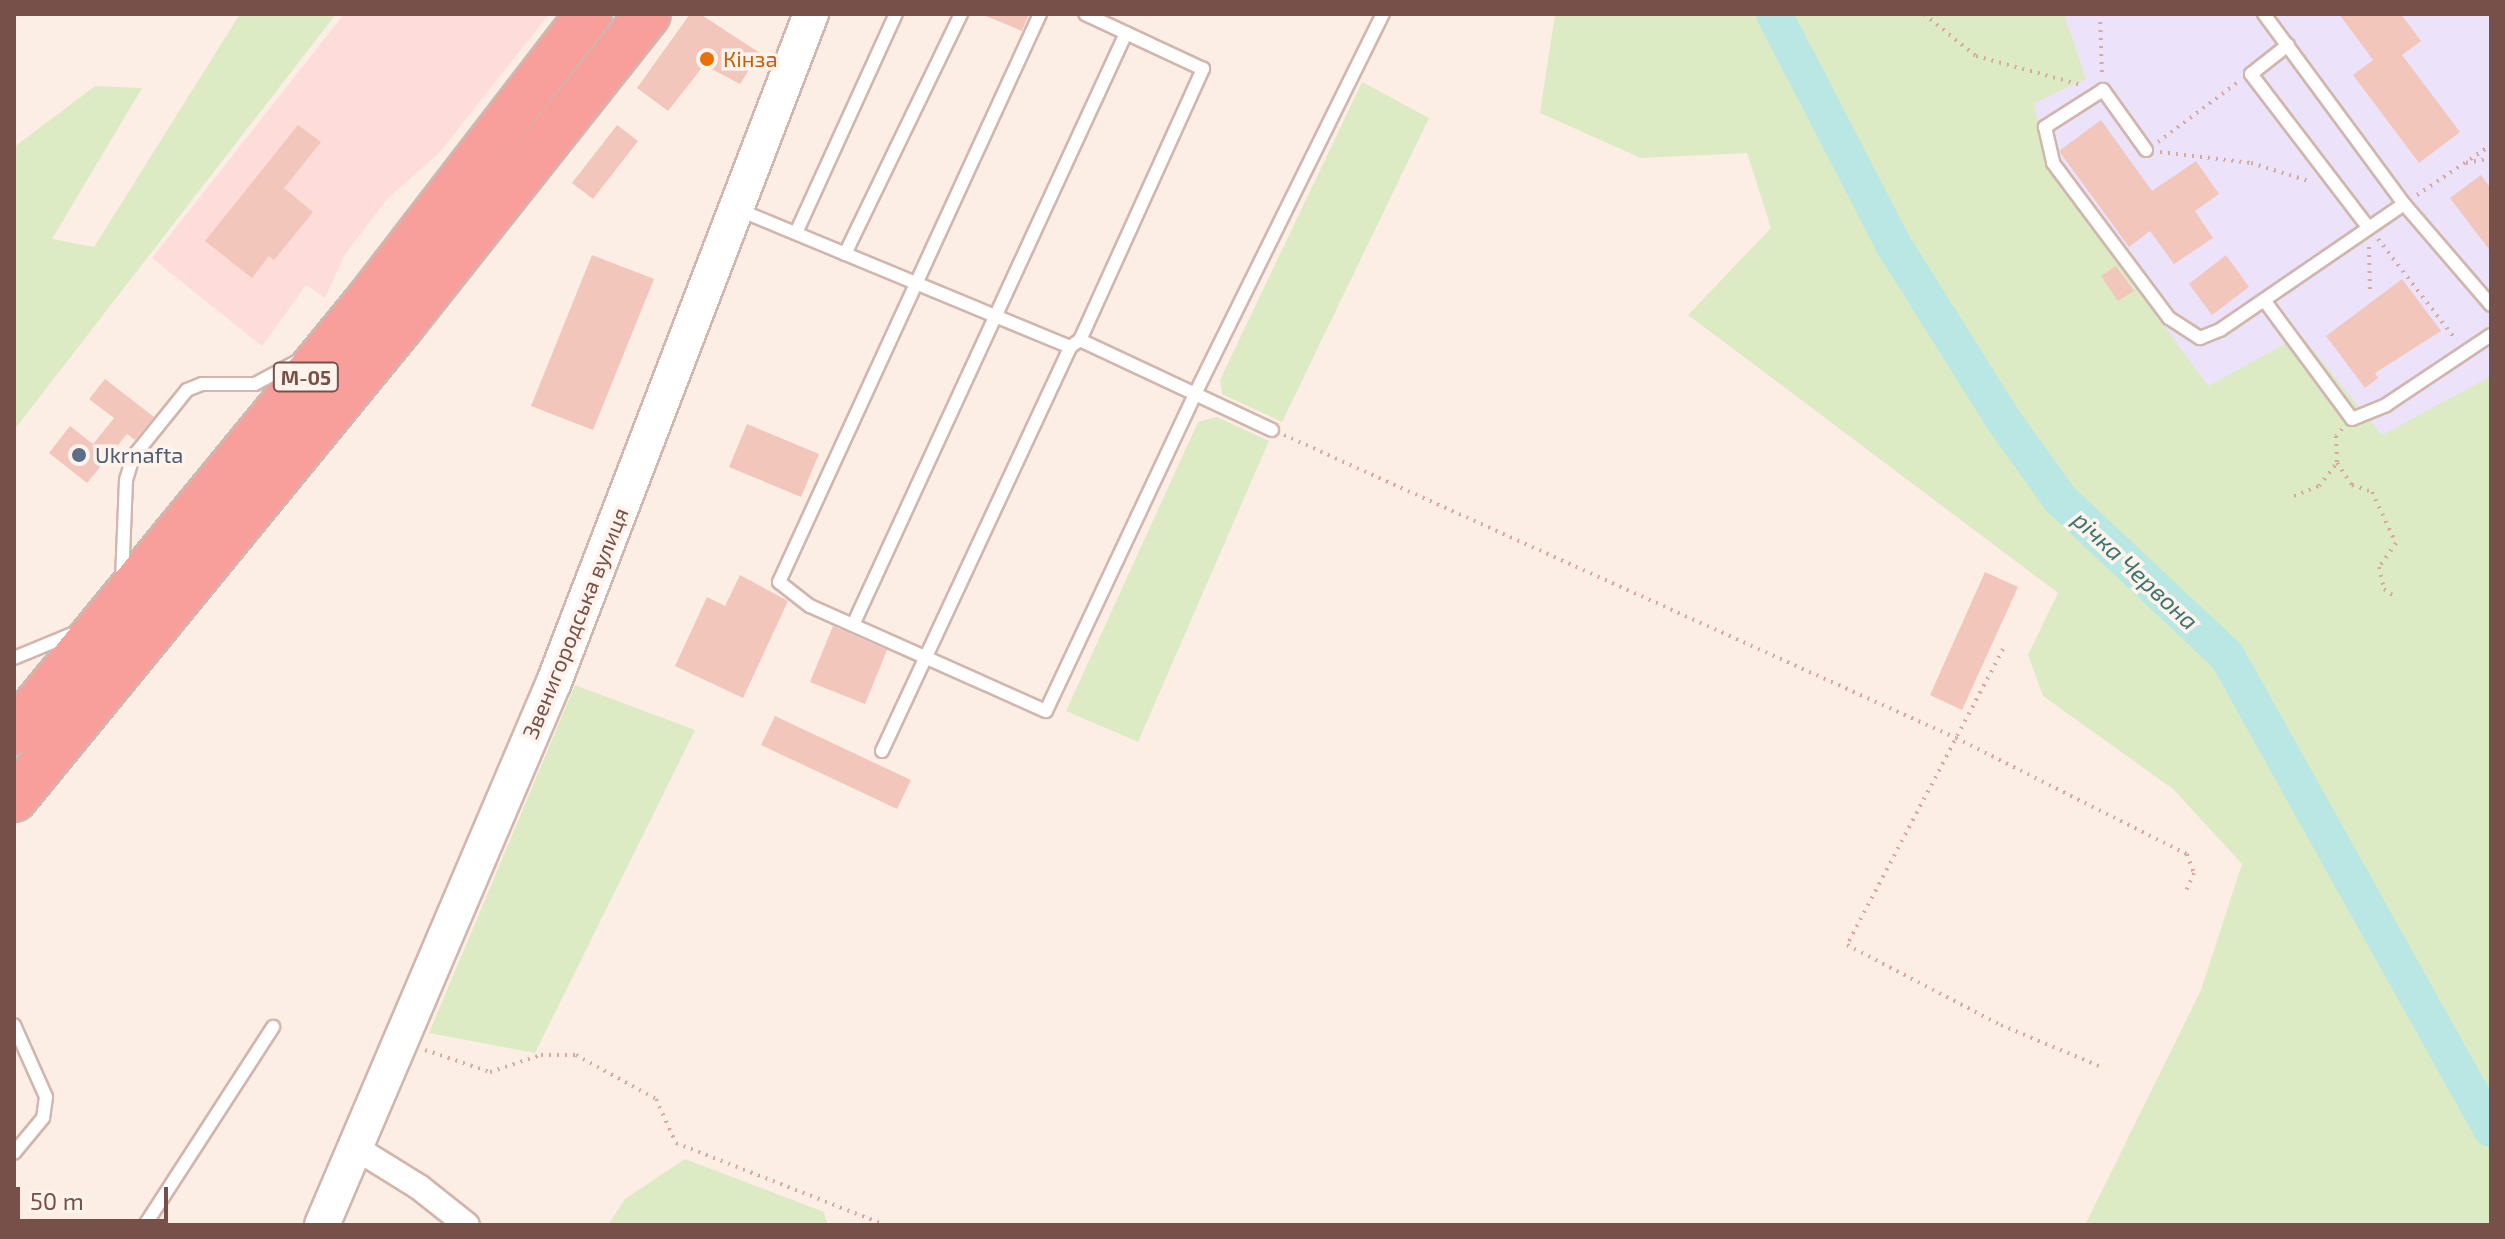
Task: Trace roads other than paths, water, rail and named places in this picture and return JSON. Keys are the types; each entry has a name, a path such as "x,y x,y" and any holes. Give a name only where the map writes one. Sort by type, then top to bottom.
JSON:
{"highway":[{"name":"М-05","path":"14,799 400,327 648,14"},
{"name":"М-05","path":"14,732 110,610 345,329 586,16"}],"street":[{"name":"Звенигородська вулиця","path":"322,1225 554,682 811,14"},
{"path":"356,1148 419,1187 467,1225"}],"lane":[{"path":"796,233 896,14"},
{"path":"845,254 961,14"},
{"path":"1040,14 779,582 810,606 1046,711 1195,394 1383,14"},
{"path":"882,751 1203,69 1085,14"},
{"path":"2264,14 2404,204 2491,305"},
{"path":"853,625 1126,33"},
{"path":"2288,45 2251,74 2368,227"},
{"path":"2146,150 2103,90 2045,127 2049,152 2169,318 2200,338 2264,300 2404,204"},
{"path":"736,209 995,316 1075,344 1272,430"},
{"path":"2264,300 2352,419 2386,405 2467,355 2491,335"},
{"path":"14,658 110,610 126,480 133,457 187,390 202,384 255,384 345,329"},
{"path":"14,1025 46,1097 43,1118 14,1153"},
{"path":"145,1225 273,1027"}],"waterway":[{"name":"річка Червона","path":"1774,14 1893,244 2002,418 2061,500 2227,656 2491,1129"}],"place":[{"name":"Кінза","path":"707,59"},
{"name":"Ukrnafta","path":"79,455"}]}
